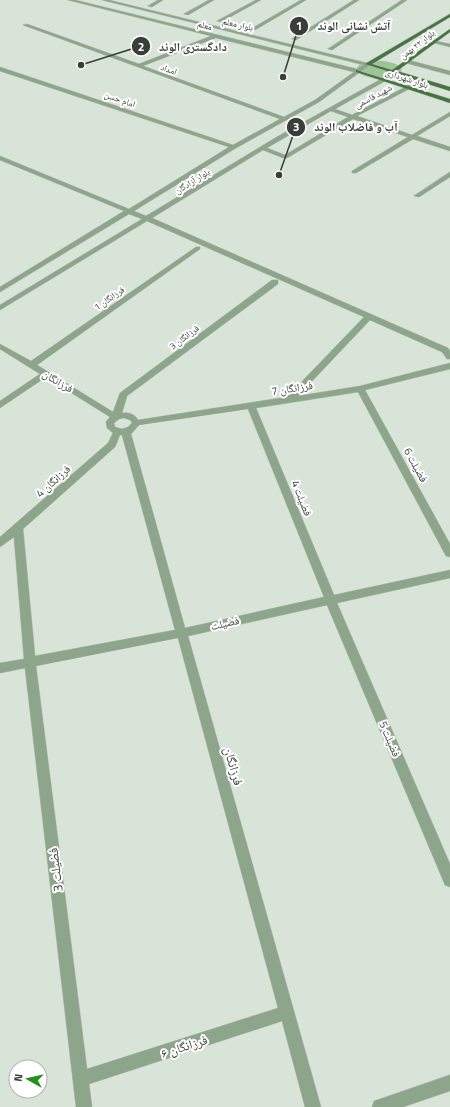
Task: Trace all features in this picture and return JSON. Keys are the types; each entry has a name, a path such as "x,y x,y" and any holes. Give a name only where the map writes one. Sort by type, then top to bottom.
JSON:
{"main road":[{"name":"بلوار ۲۲ بهمن","path":"368,64 450,15"},
{"name":"بلوار ۲۲ بهمن","path":"394,71 450,30"},
{"name":"بلوار شهرداری","path":"368,64 450,89"},
{"name":"بلوار شهرداری","path":"358,71 450,100"}],"street":[{"name":"معلم","path":"70,0 358,71"},
{"name":"بلوار معلم","path":"104,0 368,64"},
{"name":"معلم","path":"126,0 199,17"},
{"path":"150,6 161,0"},
{"path":"186,14 212,0"},
{"path":"219,21 258,0"},
{"path":"253,29 304,0"},
{"path":"294,39 357,0"},
{"path":"330,49 405,0"},
{"name":"معلم","path":"212,20 226,23"},
{"name":"امداد","path":"25,25 285,119"},
{"path":"246,28 260,31"},
{"path":"139,66 216,36"},
{"path":"287,38 301,41"},
{"path":"433,41 450,46"},
{"path":"323,47 353,60"},
{"path":"408,62 450,73"},
{"name":"بلوار آزادگان","path":"0,290 234,147 317,101 368,64"},
{"name":"امام حسن","path":"0,68 234,147"},
{"name":"بلوار آزادگان","path":"0,308 262,148 328,109 385,79 394,71"},
{"name":"شهید قاسمی","path":"262,148 285,157 352,117 409,87"},
{"path":"328,109 450,149"},
{"path":"354,172 450,114"},
{"path":"0,158 130,211 369,316 448,351 450,357"},
{"path":"417,196 448,177"},
{"name":"فرزانگان 1","path":"31,365 198,248"},
{"name":"فرزانگان 3","path":"116,417 123,395 274,282"},
{"path":"289,400 369,316"},
{"name":"فرزانگان","path":"0,346 116,417"},
{"name":"فرزانگان 7","path":"136,423 360,389 450,366"},
{"path":"0,405 45,374"},
{"name":"فضیلت 6","path":"360,389 450,553"},
{"name":"فضیلت 4","path":"251,406 330,599"},
{"path":"125,415 133,418 136,423 134,429 121,433 111,428 110,422 116,417 125,415"},
{"name":"فرزانگان","path":"121,433 181,633 313,1107"},
{"name":"فرزانگان 4","path":"0,543 18,529 112,445 121,433"},
{"name":"فضیلت 3","path":"18,529 30,661 84,1107"},
{"name":"فضیلت","path":"0,668 181,633 330,599 450,574"},
{"name":"فضیلت 5","path":"330,599 450,880"},
{"name":"فرزانگان ۶","path":"81,1079 287,1012"},
{"path":"380,1107 450,1083"}],"green space":[{"path":"370,61 394,63 401,67 402,74 397,77 381,79 370,78 360,74 357,68 359,65"}],"place":[{"name":"دادگستری الوند","path":"81,65"},
{"name":"آتش نشانی الوند","path":"283,77"},
{"name":"آب و فاضلاب الوند","path":"279,175"}]}
